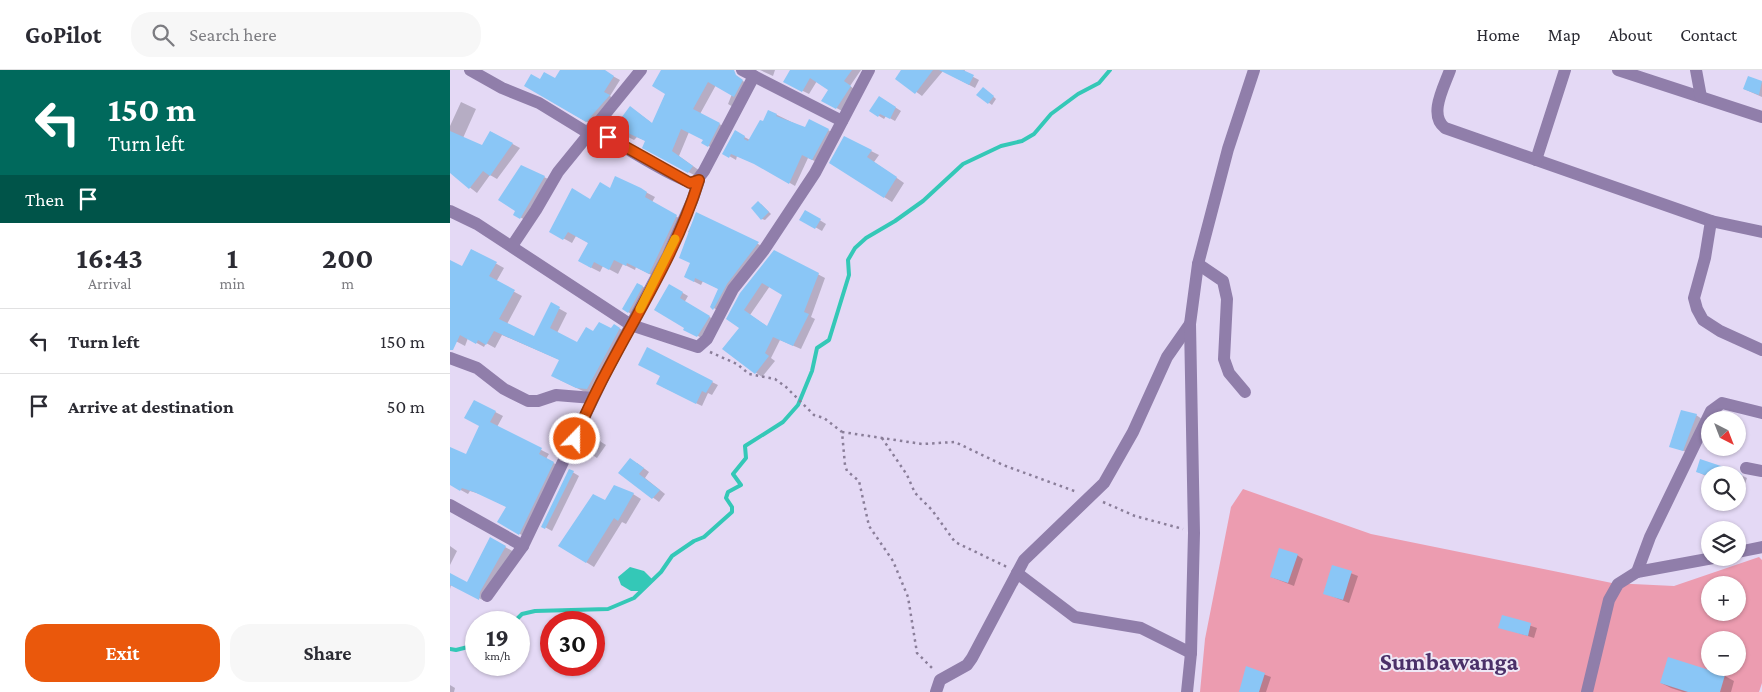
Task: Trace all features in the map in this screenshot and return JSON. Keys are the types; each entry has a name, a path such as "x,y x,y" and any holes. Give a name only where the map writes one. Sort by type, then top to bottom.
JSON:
{"street":[{"path":"470,70 502,88 539,103 690,183 699,180"},
{"path":"512,246 558,172 640,70"},
{"path":"742,70 842,121"},
{"path":"487,596 523,546 594,398 668,255 692,201 699,180 758,78 770,70"},
{"path":"450,211 477,224 512,246 631,325 698,347 711,333 734,289 792,210 869,70"},
{"path":"1187,692 1191,653 1194,533 1190,324 1198,264 1228,149 1254,70"},
{"path":"1450,70 1436,114 1440,124 1450,131 1711,221 1762,232"},
{"path":"1536,160 1565,70"},
{"path":"1618,70 1762,117"},
{"path":"1696,70 1702,97"},
{"path":"1711,221 1694,298 1696,309 1703,320 1720,331 1762,350"},
{"path":"1198,264 1223,281 1227,299 1224,359 1229,373 1245,392"},
{"path":"940,683 967,665 972,658 1017,572 1036,546 1104,483 1133,432 1167,357 1190,324"},
{"path":"450,358 477,368 504,389 528,401 538,401 556,395 594,398"},
{"path":"1637,572 1650,537 1711,410 1722,403 1762,413"},
{"path":"1746,468 1762,470"},
{"path":"450,505 523,546"},
{"path":"1746,550 1762,547"},
{"path":"1587,692 1609,600 1618,584 1637,572 1701,560"},
{"path":"1017,572 1075,618 1141,628 1191,653"}],"path":[{"path":"698,347 737,364 750,374 775,379 786,387 803,405 842,432 922,444 955,442 1002,465 1090,497 1135,516 1194,533"},
{"path":"842,432 844,465 859,481 868,526 893,561 905,589 917,653 940,683"},
{"path":"882,438 907,475 915,493 932,510 955,542 990,561 1017,572"}],"shaded area":[{"path":"1243,489 1371,534 1612,583 1674,586 1701,577 1701,621 1746,621 1746,576 1703,576 1733,566 1746,566 1746,561 1759,557 1762,560 1762,683 1759,692 1200,692 1205,639 1231,507"},
{"path":"630,567 644,571 653,580 641,591 631,591 621,585 618,577"}],"building":[{"path":"560,70 605,70 614,76 604,92 610,95 586,122 524,86 531,74 540,79 544,72 555,78"},
{"path":"661,70 734,70 736,75 743,80 734,97 708,82 693,109 720,123 708,147 701,143 703,140 681,129 672,151 693,166 688,173 642,148 645,141 628,133 626,137 613,129 630,106 652,123 665,94 652,86"},
{"path":"790,70 852,70 844,81 851,86 836,109 821,101 828,90 810,78 802,92 783,82"},
{"path":"901,70 933,70 915,94 895,79"},
{"path":"939,70 963,70 974,75 969,85"},
{"path":"1748,76 1762,81 1759,95 1743,89"},
{"path":"983,87 994,96 988,104 976,95"},
{"path":"879,96 896,107 890,119 880,114 878,117 869,111"},
{"path":"768,110 777,114 776,116 805,127 809,119 829,129 812,160 802,155 789,184 754,164 731,154 729,158 722,154 735,130 745,136 744,139 748,141 760,120 763,121"},
{"path":"450,131 482,145 490,131 513,143 490,176 483,171 469,189 450,173"},
{"path":"844,136 872,150 867,157 897,177 884,198 829,163"},
{"path":"521,165 545,176 520,219 513,215 515,211 498,200"},
{"path":"615,176 641,188 647,192 645,197 677,215 649,274 627,263 626,266 614,260 609,270 594,262 591,268 578,261 588,243 568,232 563,240 549,232 572,188 590,199 600,182 610,188"},
{"path":"758,201 769,212 761,220 751,208"},
{"path":"805,210 821,219 815,229 799,220"},
{"path":"696,212 759,242 727,284 713,310 710,307 718,289 695,278 694,282 684,277 690,263 679,258"},
{"path":"471,249 497,262 489,276 515,290 499,319 534,336 551,302 560,307 550,328 577,342 586,327 593,331 599,322 611,328 614,324 620,328 587,389 576,388 551,376 559,360 494,331 486,345 478,340 476,344 460,335 453,350 450,350 450,260 462,266"},
{"path":"774,250 819,273 804,312 809,314 793,346 773,337 765,353 769,356 755,374 722,349 739,328 726,319 740,293","holes":["762,283 782,295 767,326 744,310"]},
{"path":"637,283 643,286 628,313 622,309"},
{"path":"669,284 683,292 680,298 710,316 697,337 683,330 684,328 654,310"},
{"path":"647,347 713,381 706,393 702,391 696,404 656,384 660,376 638,365"},
{"path":"474,400 496,411 490,422 542,448 539,454 554,462 519,535 497,522 506,507 474,492 462,488 460,491 450,485 450,447 466,454 479,426 464,418"},
{"path":"1681,410 1697,414 1683,451 1669,447"},
{"path":"587,431 600,441 591,455 579,447"},
{"path":"630,458 644,468 639,474 660,490 652,499 618,473"},
{"path":"1700,459 1721,466 1701,466 1701,474 1696,472"},
{"path":"569,469 574,471 545,529 541,527"},
{"path":"614,485 634,493 618,521 614,518 586,563 558,546 593,494 605,500"},
{"path":"490,537 506,546 480,592 479,600 450,585 450,573 467,582"},
{"path":"1279,548 1298,554 1288,583 1270,577"},
{"path":"1332,565 1352,571 1343,600 1323,594"},
{"path":"1502,615 1531,623 1528,636 1498,628"},
{"path":"1668,657 1701,667 1701,676 1725,676 1720,692 1688,692 1660,683"},
{"path":"1246,666 1265,673 1259,692 1239,692"}],"waterway":[{"path":"530,612 608,609 634,598 661,572 672,556 694,541 704,537 732,512 732,507 726,498 728,492 741,485 733,474 746,458 745,446 783,422 798,405 812,371 817,348 829,340 849,275 848,260 855,248 866,238 895,221 923,201 963,164 1001,146 1022,141 1034,134 1051,114 1078,94 1099,83 1110,70"},
{"path":"450,649 465,648"}],"slow traffic":[{"path":"640,309 675,239"}],"district":[{"name":"Sumbawanga","path":"1449,662"}],"route":[{"path":"575,439 604,376 668,255 692,201 699,180 690,183 608,137"}]}
